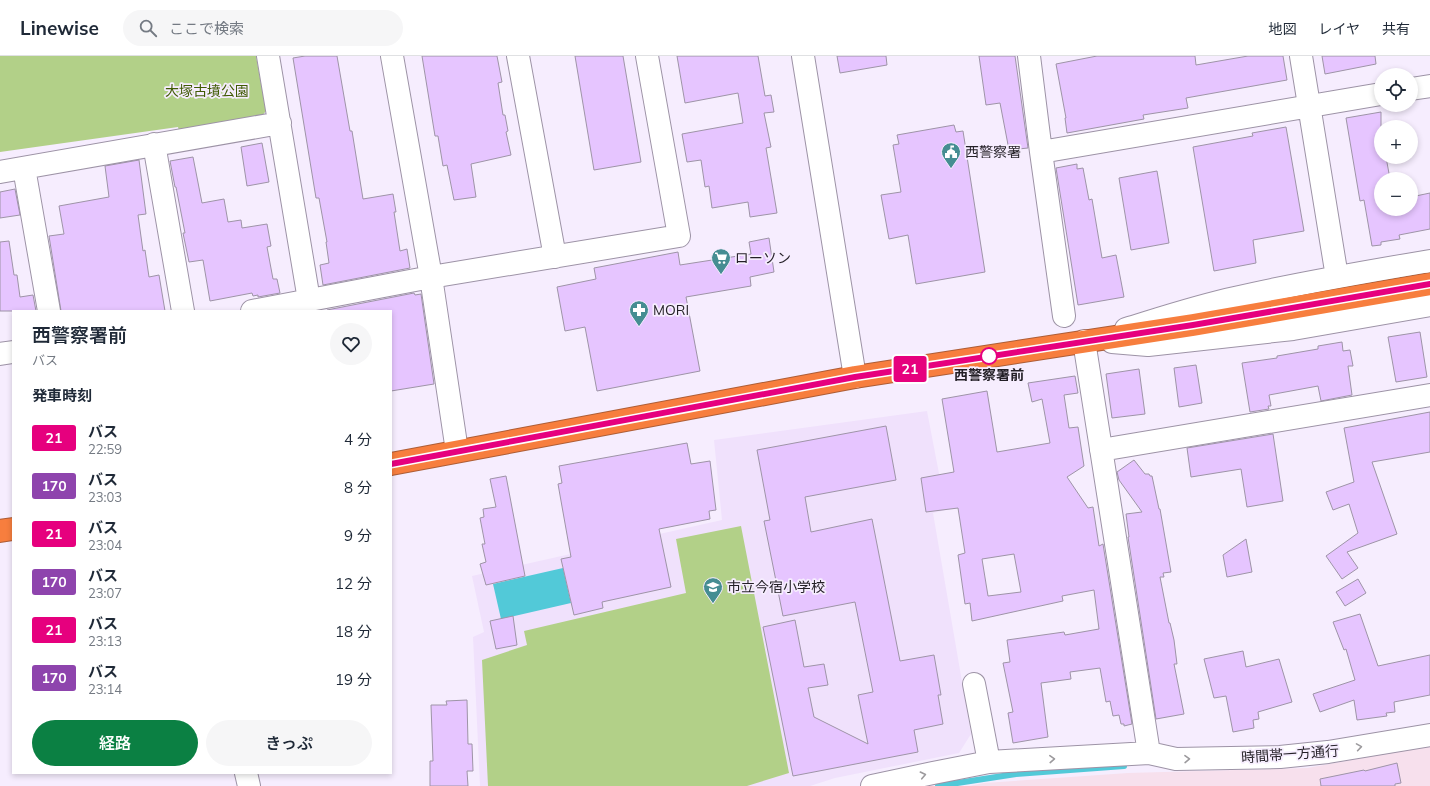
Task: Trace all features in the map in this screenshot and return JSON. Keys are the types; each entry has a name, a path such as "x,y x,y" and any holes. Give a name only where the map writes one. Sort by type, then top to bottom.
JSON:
{"highway":[{"path":"392,464 855,377 1193,325 1430,284"},
{"path":"0,531 12,529"}],"street":[{"path":"268,56 309,300"},
{"path":"392,56 431,277 457,452"},
{"path":"518,56 555,257"},
{"path":"257,310 431,277 679,236 647,56"},
{"path":"803,56 855,377"},
{"path":"1029,56 1064,316"},
{"path":"1301,56 1337,276"},
{"path":"1418,88 1430,86"},
{"path":"1041,152 1374,95"},
{"path":"0,172 280,123"},
{"path":"154,144 183,310"},
{"path":"24,168 49,310"},
{"path":"1087,341 1169,315 1234,298 1337,276 1430,261"},
{"path":"1087,341 1148,345 1294,329 1430,305"},
{"path":"1087,341 1101,450 1149,753"},
{"path":"0,354 12,352"},
{"path":"1101,450 1430,395"},
{"path":"974,684 989,762"},
{"name":"時間帯一方通行","path":"872,786 989,762 1149,753 1176,759 1280,757 1328,752 1430,735"},
{"path":"246,774 249,786"}],"shaded area":[{"name":"市立今宿小学校","path":"927,411 946,510 933,513 971,734 959,753 835,778 810,786 480,786 473,637 484,632 472,576 722,520 714,440"},
{"path":"1430,746 1430,786 969,786 984,783 1128,773 1307,768"}],"green space":[{"name":"大塚古墳公園","path":"0,56 256,56 266,111 261,117 179,131 178,127 0,152"},
{"path":"741,526 789,773 747,786 488,786 482,660 527,645 524,631 686,593 676,539"}],"water":[{"path":"563,568 571,603 501,619 493,584"}],"building":[{"path":"305,56 337,56 350,131 352,131 363,199 393,194 396,212 394,212 400,251 407,249 410,268 323,285 320,265 329,263 327,242 319,198 316,198 293,58"},
{"path":"422,56 497,56 502,82 498,83 503,115 505,115 508,131 506,132 511,155 471,164 476,197 454,200 447,165 443,166 438,136 435,136"},
{"path":"575,56 623,56 641,162 594,170"},
{"path":"677,56 758,56 765,96 771,95 774,112 764,113 771,147 766,148 777,213 750,217 748,202 712,208 709,186 705,187 701,160 687,162 682,134 743,123 738,93 685,103"},
{"path":"837,56 886,56 887,65 840,73"},
{"path":"979,56 1015,56 1028,148 1009,150 1000,103 986,105"},
{"path":"1097,56 1195,56 1196,65 1248,56 1283,56 1287,80 1186,98 1188,108 1143,115 1144,119 1067,133 1066,118 1056,64"},
{"path":"1322,56 1375,56 1376,64 1325,74"},
{"path":"1381,112 1381,120 1374,120 1374,164 1387,164 1389,172 1374,172 1374,216 1418,216 1418,196 1430,193 1430,229 1399,235 1400,239 1381,242 1381,245 1372,246 1364,200 1360,201 1346,118"},
{"path":"954,125 956,132 963,131 985,272 916,284 908,235 889,239 881,195 901,192 893,145 899,144 897,135"},
{"path":"1286,127 1304,231 1253,240 1256,263 1214,271 1193,147 1253,136 1252,133"},
{"path":"262,143 269,182 247,186 241,147"},
{"path":"193,157 202,203 224,199 228,222 241,220 242,228 267,224 271,246 267,247 273,279 277,279 280,293 258,297 258,295 253,296 252,293 210,301 203,260 189,262 183,233 185,233 170,161"},
{"path":"139,160 146,214 138,215 143,251 145,250 149,277 159,275 165,310 61,310 49,236 64,234 59,206 109,197 105,166"},
{"path":"1077,164 1077,169 1083,168 1089,200 1092,199 1102,258 1116,255 1124,297 1078,305 1056,168"},
{"path":"1157,171 1169,243 1131,250 1119,178"},
{"path":"15,189 20,215 0,218 0,192"},
{"path":"769,238 774,272 750,277 751,286 686,297 700,371 597,391 585,327 565,331 557,287 596,279 594,268 678,252 680,265 751,254 749,242"},
{"path":"9,241 14,275 17,275 20,297 33,295 36,310 0,311 0,242"},
{"path":"414,293 415,295 421,294 434,384 392,391 392,310 327,310"},
{"path":"1420,332 1427,377 1396,382 1388,337"},
{"path":"1342,342 1343,351 1350,350 1353,366 1348,366 1352,395 1321,401 1318,386 1269,395 1271,406 1268,406 1269,409 1250,412 1242,363 1277,358 1277,356 1318,349 1318,346"},
{"path":"1196,365 1202,403 1179,407 1174,368"},
{"path":"1139,369 1145,414 1112,418 1106,374"},
{"path":"1075,376 1078,393 1064,395 1069,428 1078,427 1084,466 1067,477 1088,508 1093,507 1099,546 1103,544 1132,724 1124,726 1124,724 1121,724 1119,715 1113,716 1110,701 1106,702 1100,668 1070,672 1071,679 1041,683 1048,737 1013,743 1008,713 1013,712 1003,663 1010,662 1007,640 1064,632 1065,635 1099,629 1094,590 1062,596 1063,601 972,621 970,603 965,604 958,555 965,553 958,508 926,512 921,478 954,472 942,399 987,391 997,452 1050,443 1042,399 1032,402 1028,383","holes":["1014,554 1021,592 988,596 982,559"]},
{"path":"1430,412 1430,452 1372,462 1397,534 1347,552 1358,568 1342,579 1326,556 1358,533 1349,504 1333,510 1326,492 1354,482 1344,428"},
{"path":"886,426 896,480 805,497 811,532 872,519 900,661 934,655 941,695 938,695 943,724 914,730 918,752 793,776 763,627 795,620 804,667 824,664 828,685 808,688 814,717 868,744 858,695 873,692 855,602 783,616 764,521 770,520 757,450"},
{"path":"1273,434 1283,501 1247,507 1241,469 1191,477 1187,448"},
{"path":"687,443 691,464 710,461 716,510 709,511 710,519 659,529 671,587 602,602 603,608 574,615 561,559 571,557 558,484 562,483 559,466"},
{"path":"1134,460 1145,474 1152,476 1160,509 1171,572 1163,573 1164,577 1160,577 1174,640 1177,664 1174,664 1184,714 1156,719 1128,537 1126,514 1142,512 1119,480 1117,472"},
{"path":"506,476 525,576 486,585 480,564 486,562 482,544 485,544 480,518 484,517 483,509 496,507 490,479"},
{"path":"1246,539 1252,572 1227,577 1223,555"},
{"path":"1358,579 1366,593 1345,606 1336,592"},
{"path":"1360,614 1378,666 1430,655 1430,695 1394,702 1395,712 1386,713 1387,716 1357,720 1354,700 1320,712 1313,694 1355,680 1346,649 1344,650 1333,622"},
{"path":"513,616 517,645 496,649 490,621"},
{"path":"1243,651 1246,667 1279,659 1292,702 1258,712 1259,719 1253,720 1254,728 1233,732 1226,696 1214,698 1204,659"},
{"path":"467,700 468,744 472,744 473,771 467,771 468,786 430,786 430,761 433,761 431,705 447,705 446,701"},
{"path":"1397,763 1401,783 1395,784 1395,786 1321,786 1320,779 1365,771"}],"waterway":[{"path":"938,786 1016,774 1124,766"}],"bus line":[{"name":"21","path":"392,464 855,377 1193,325 1430,284"}],"place":[{"name":"西警察署","path":"951,169"},
{"name":"ローソン","path":"721,275"},
{"name":"MORI","path":"639,327"},
{"name":"西警察署前","path":"989,356"},
{"name":"市立今宿小学校","path":"713,604"}]}
